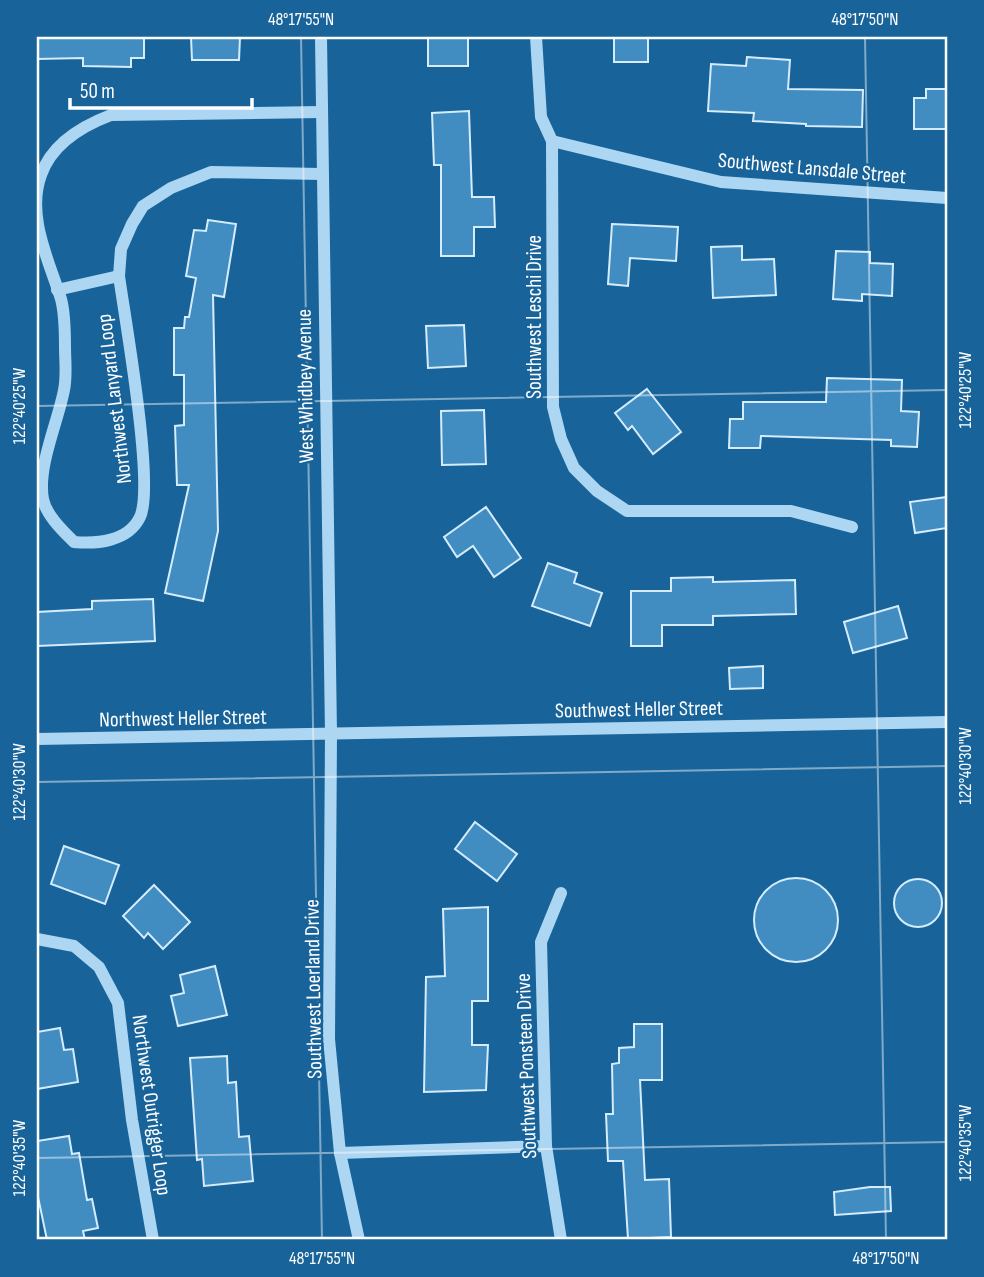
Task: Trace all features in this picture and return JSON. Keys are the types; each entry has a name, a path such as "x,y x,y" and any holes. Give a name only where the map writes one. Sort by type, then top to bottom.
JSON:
{"street":[{"name":"West Whidbey Avenue","path":"321,37 331,734"},
{"name":"Southwest Leschi Drive","path":"536,37 541,117 552,141 553,407 561,439 574,468 597,491 627,511 792,511 852,527"},
{"name":"Northwest Lanyard Loop","path":"321,174 211,172 171,188 143,206 121,249 119,276 146,479 140,517 124,533 101,544 74,542 56,522 43,500 45,464 65,387 65,343 62,302 41,241 37,207 41,175 60,145 83,126 111,115 322,112"},
{"name":"Southwest Lansdale Street","path":"552,141 721,182 947,198"},
{"path":"58,290 119,276"},
{"name":"Southwest Heller Street","path":"331,734 947,722"},
{"name":"Northwest Heller Street","path":"37,739 331,734"},
{"name":"Southwest Loerland Drive","path":"331,734 329,1039 340,1153 359,1240"},
{"name":"Southwest Ponsteen Drive","path":"561,894 541,942 546,1146 561,1240"},
{"name":"Northwest Outrigger Loop","path":"37,939 74,946 99,967 118,1003 132,1120 153,1240"},
{"path":"340,1153 546,1146"}],"building":[{"path":"37,37 144,37 144,58 131,58 131,67 83,66 83,58 37,59"},
{"path":"191,37 240,37 239,60 192,60"},
{"path":"428,37 468,37 468,66 428,66"},
{"path":"614,37 648,37 648,62 614,62"},
{"path":"747,57 790,60 788,89 863,90 862,127 753,121 754,113 708,111 711,64 746,66"},
{"path":"926,89 947,89 947,129 914,129 914,98 926,98"},
{"path":"469,111 472,197 494,197 495,227 474,227 474,256 441,256 441,165 434,165 432,113"},
{"path":"208,220 236,224 224,297 213,295 218,531 203,601 165,593 189,485 177,485 175,426 184,425 184,375 174,375 174,328 184,328 185,317 189,317 196,278 186,276 194,230 206,231"},
{"path":"612,224 678,227 676,261 630,258 628,286 608,284"},
{"path":"742,246 742,260 774,259 776,295 713,298 711,247"},
{"path":"836,251 870,252 870,263 893,264 892,296 862,294 862,301 833,299"},
{"path":"464,325 466,366 428,368 426,326"},
{"path":"827,378 902,380 901,411 919,412 917,447 891,446 891,440 761,436 760,448 729,448 730,419 743,419 743,402 826,402"},
{"path":"647,389 681,432 653,454 632,426 628,430 615,413"},
{"path":"484,410 486,464 442,465 441,411"},
{"path":"947,497 947,528 915,533 910,502"},
{"path":"486,507 521,558 494,577 473,546 457,557 444,537"},
{"path":"548,563 577,573 574,583 602,593 590,626 532,606"},
{"path":"713,577 713,582 795,580 796,614 713,616 713,625 662,625 662,646 631,646 631,591 671,591 671,578"},
{"path":"153,599 155,641 37,646 37,612 92,609 92,601"},
{"path":"898,606 907,638 853,653 844,622"},
{"path":"763,666 763,688 730,689 729,668"},
{"path":"475,822 517,854 497,881 455,849"},
{"path":"64,846 119,865 105,904 51,884"},
{"path":"796,878 812,881 826,890 835,904 838,920 835,936 826,950 812,959 796,962 780,959 766,950 757,936 754,920 757,904 766,890 780,881"},
{"path":"918,879 935,886 942,903 935,920 918,927 901,920 894,903 901,886"},
{"path":"154,885 190,922 163,949 148,933 144,938 123,916"},
{"path":"488,907 488,1001 472,1001 472,1045 488,1045 486,1090 424,1092 426,977 445,976 443,909"},
{"path":"215,966 227,1015 178,1026 171,996 184,993 180,975"},
{"path":"634,1024 662,1024 662,1080 640,1080 645,1180 669,1179 671,1237 628,1239 623,1161 608,1161 606,1114 613,1114 612,1064 619,1063 619,1048 634,1047"},
{"path":"60,1028 64,1050 73,1049 78,1082 37,1089 37,1032"},
{"path":"227,1056 228,1083 236,1082 239,1137 249,1136 253,1181 204,1186 202,1159 197,1160 190,1058"},
{"path":"69,1136 72,1154 79,1153 87,1200 92,1199 98,1228 83,1231 85,1240 47,1240 37,1192 37,1141"},
{"path":"890,1187 891,1211 835,1215 834,1192"}]}
